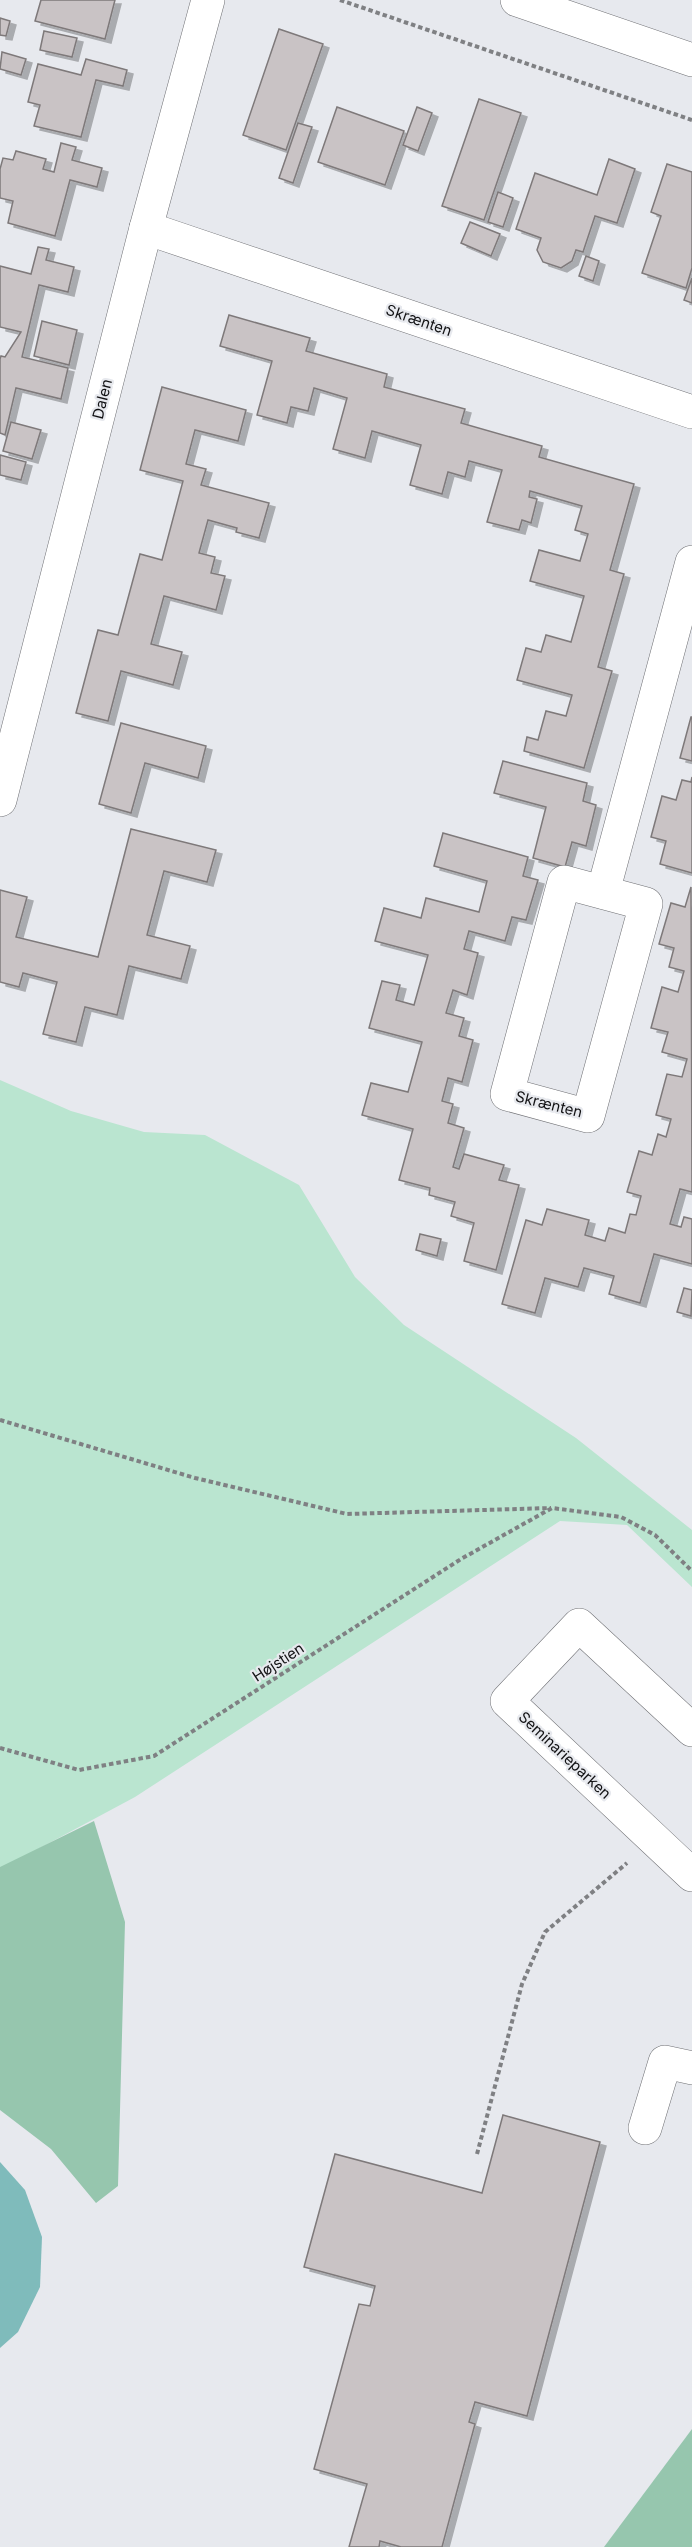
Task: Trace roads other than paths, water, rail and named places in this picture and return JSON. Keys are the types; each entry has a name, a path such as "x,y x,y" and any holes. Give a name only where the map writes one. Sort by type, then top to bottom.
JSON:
{"street":[{"name":"Dalen","path":"0,800 146,228 208,0"},
{"path":"517,0 568,8 692,60"},
{"name":"Skrænten","path":"146,228 692,412"},
{"path":"603,892 692,562"},
{"name":"Skrænten","path":"564,882 603,892 646,904 588,1116 507,1094 564,882"},
{"name":"Seminarieparken","path":"691,1871 507,1701 579,1625 692,1730"},
{"path":"645,2128 665,2062 692,2068"}],"water":[{"path":"0,2162 25,2190 42,2237 40,2287 18,2332 0,2348"}]}
